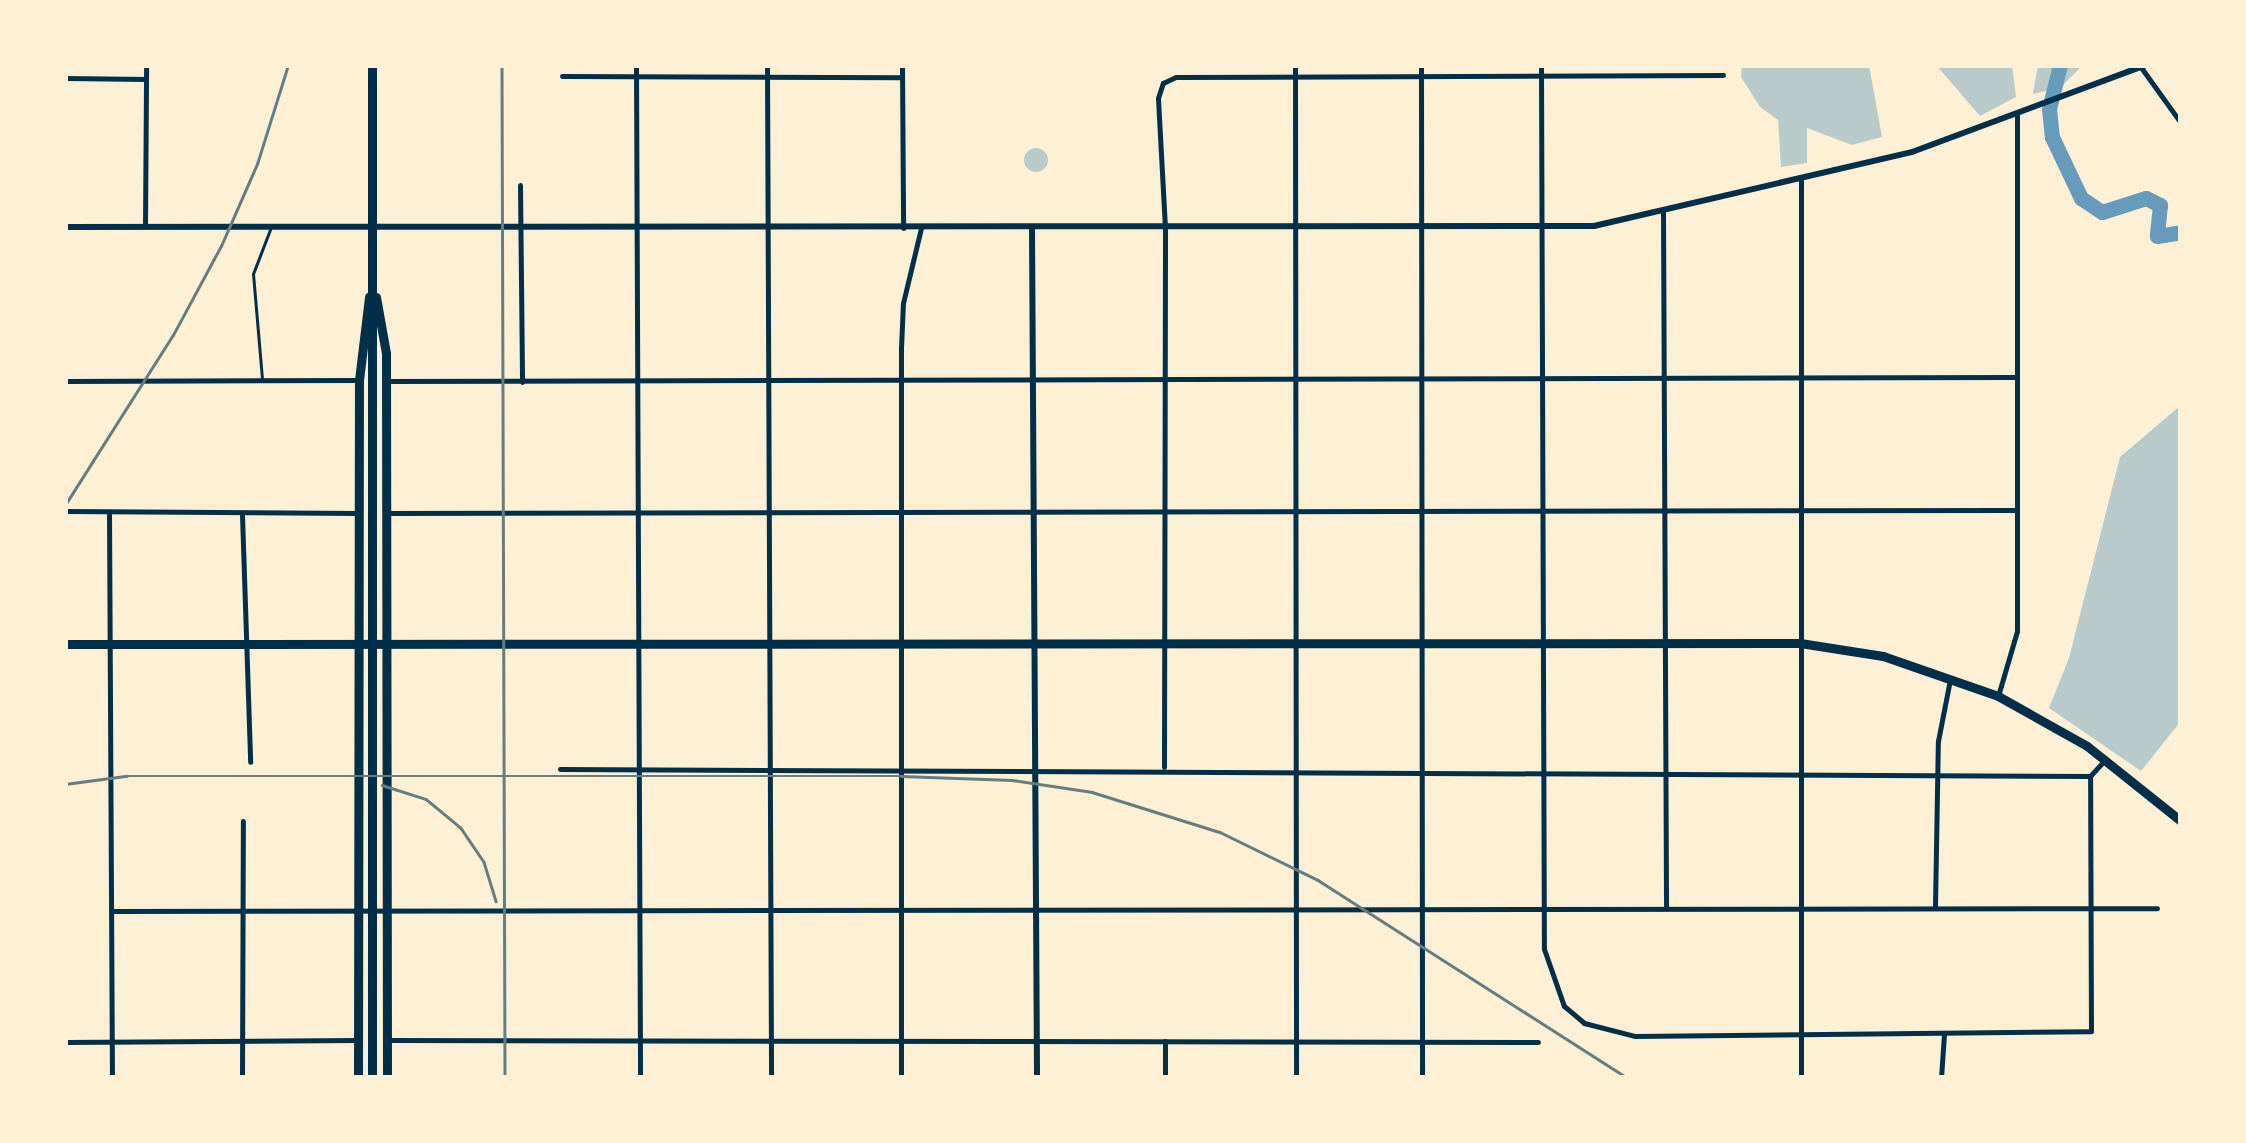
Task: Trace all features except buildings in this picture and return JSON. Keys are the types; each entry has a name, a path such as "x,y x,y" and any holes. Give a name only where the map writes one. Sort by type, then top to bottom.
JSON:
{"main road":[{"path":"372,65 372,1078"},
{"path":"358,1078 358,380 361,328 373,285"},
{"path":"373,285 385,328 386,381 387,1078"},
{"path":"65,644 1800,643 1883,656 1951,676 1998,696 2106,759 2181,820"}],"street":[{"path":"145,226 146,65"},
{"path":"636,65 640,1078"},
{"path":"767,65 771,1078"},
{"path":"902,65 903,228"},
{"path":"1295,65 1296,1078"},
{"path":"1422,65 1422,1078"},
{"path":"1541,65 1544,908 1546,962 1564,1006 1584,1023 1635,1036 2091,1031 2090,776 2106,759"},
{"path":"65,227 1541,228 1610,224 1912,152 2143,66 2181,123"},
{"path":"1164,768 1164,228 1158,98 1163,83 1295,77 1723,75"},
{"path":"562,76 636,80 902,78"},
{"path":"65,78 146,79"},
{"path":"1998,696 2016,647 2019,114"},
{"path":"1800,1078 1802,177"},
{"path":"520,185 522,383"},
{"path":"1662,210 1660,643 1666,906"},
{"path":"901,1078 901,381 903,302 921,228"},
{"path":"1032,229 1037,1078"},
{"path":"386,381 2015,377"},
{"path":"65,380 358,380"},
{"path":"385,513 2015,510"},
{"path":"65,511 358,513"},
{"path":"109,512 112,1078"},
{"path":"242,515 250,762"},
{"path":"1936,906 1936,774 1951,676"},
{"path":"560,769 1164,768 1422,776 2090,776"},
{"path":"242,1078 243,821"},
{"path":"111,911 1802,905 2158,908"},
{"path":"1941,1078 1944,1034"},
{"path":"65,1042 358,1040"},
{"path":"387,1040 1538,1042"},
{"path":"1165,1040 1165,1078"}],"lane":[{"path":"262,380 254,274 271,227"}],"shaded area":[{"path":"1742,65 1869,65 1882,137 1852,145 1807,128 1807,163 1781,167 1778,120 1760,107 1741,77"},
{"path":"1936,65 2012,65 2016,97 1980,116"},
{"path":"2038,65 2083,65 2061,87 2033,94"},
{"path":"1036,148 1048,160 1036,172 1024,160"},
{"path":"2181,405 2181,721 2141,771 2049,708 2069,658 2120,457"}],"waterway":[{"path":"2060,65 2049,109 2052,137 2081,198 2102,212 2146,198 2160,205 2157,236 2181,232"}],"railway":[{"path":"65,505 173,335 221,246 257,164 288,65"},
{"path":"502,65 505,1078"},
{"path":"65,784 126,776 901,776 1012,780 1092,792 1220,832 1318,880 1628,1078"},
{"path":"382,785 426,799 461,828 484,862 496,901"}]}
